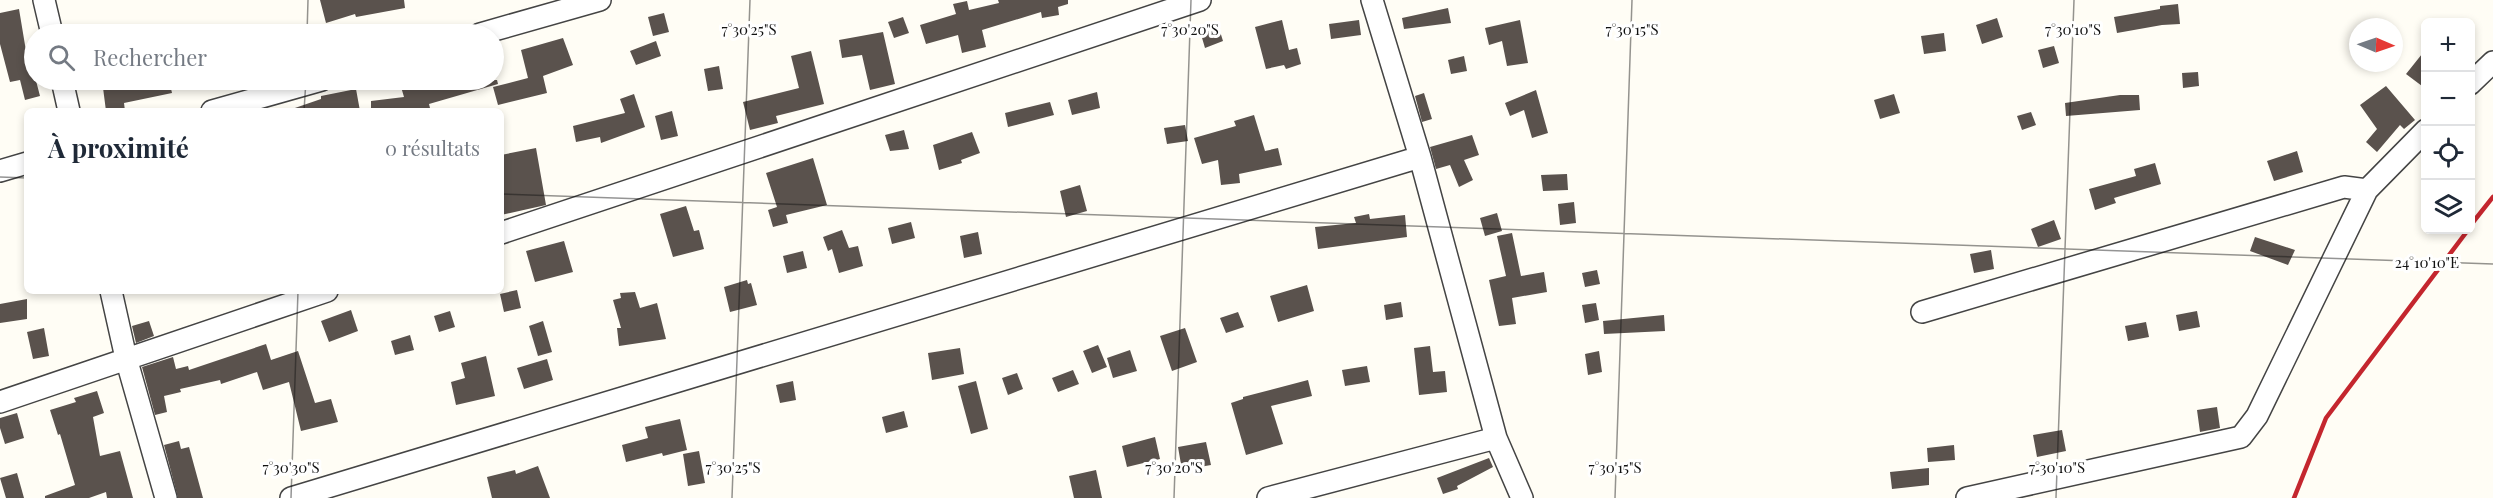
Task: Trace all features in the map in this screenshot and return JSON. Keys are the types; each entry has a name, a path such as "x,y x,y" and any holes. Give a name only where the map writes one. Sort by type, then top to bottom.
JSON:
{"street":[{"path":"44,0 50,24"},
{"path":"504,27 600,0"},
{"path":"504,232 1200,0"},
{"path":"1372,0 1420,157 1496,438 1522,498"},
{"path":"2475,79 2493,62"},
{"path":"64,90 68,108"},
{"path":"223,108 287,90"},
{"path":"1967,498 2241,437 2257,416 2367,190 2421,135"},
{"path":"291,498 1420,157"},
{"path":"0,171 24,164"},
{"path":"1922,312 2344,187 2367,190"},
{"path":"112,294 126,358 166,498"},
{"path":"0,402 318,294"},
{"path":"1268,498 1496,438"}],"building":[{"path":"320,0 404,0 405,8 356,17 355,14 326,23"},
{"path":"998,0 1068,0 1068,4 1058,7 1059,15 1042,18 1041,12 982,30 986,47 962,53 958,35 926,44 920,25 956,14 953,4 967,1 969,10 999,3"},
{"path":"2178,4 2180,24 2117,33 2114,17"},
{"path":"1448,8 1451,23 1404,29 1402,18"},
{"path":"19,9 24,39 24,90 38,90 40,96 25,100 20,80 10,82 0,44 0,13"},
{"path":"664,13 669,32 653,36 648,17"},
{"path":"903,17 909,33 894,38 888,22"},
{"path":"1997,18 2003,37 1982,44 1976,25"},
{"path":"1282,20 1289,50 1297,48 1301,64 1286,69 1284,65 1266,69 1255,27"},
{"path":"1359,20 1361,35 1331,39 1329,24"},
{"path":"1520,20 1528,63 1507,66 1502,41 1489,45 1485,28"},
{"path":"1218,25 1223,41 1205,48 1200,31"},
{"path":"883,32 895,84 870,90 862,55 842,58 839,40"},
{"path":"1944,33 1946,51 1924,54 1921,36"},
{"path":"563,38 573,65 543,76 547,93 498,105 494,90 504,90 504,84 528,78 521,50"},
{"path":"656,41 661,56 636,65 630,51"},
{"path":"2054,46 2059,63 2043,68 2038,50"},
{"path":"811,51 824,104 776,116 778,123 750,130 743,102 799,88 791,56"},
{"path":"2421,55 2421,85 2406,74"},
{"path":"1464,56 1467,71 1451,74 1448,60"},
{"path":"719,66 723,89 708,91 704,69"},
{"path":"2198,72 2199,86 2183,88 2182,73"},
{"path":"2386,86 2415,120 2404,129 2400,125 2377,152 2366,142 2377,129 2360,105"},
{"path":"103,90 171,90 172,93 124,103 125,108 106,108"},
{"path":"356,90 359,108 295,108 321,99 321,96"},
{"path":"402,90 477,90 429,104 430,108 371,108 371,101 404,97"},
{"path":"1536,90 1548,133 1532,138 1524,110 1510,116 1505,103"},
{"path":"1097,92 1100,108 1072,115 1068,100"},
{"path":"1424,93 1432,119 1422,122 1415,96"},
{"path":"634,94 645,127 601,143 600,137 576,142 573,126 625,113 620,99"},
{"path":"1894,94 1900,113 1880,119 1874,100"},
{"path":"2120,95 2139,95 2140,110 2066,116 2065,103"},
{"path":"1050,102 1054,115 1008,127 1005,113"},
{"path":"672,111 678,136 661,140 655,116"},
{"path":"2031,112 2036,125 2022,130 2017,116"},
{"path":"1254,115 1265,151 1278,148 1282,165 1239,174 1240,183 1221,185 1218,160 1202,164 1194,138 1236,126 1234,121"},
{"path":"1185,125 1188,141 1167,144 1164,128"},
{"path":"904,130 909,149 890,151 885,135"},
{"path":"972,132 980,153 961,160 962,163 939,170 933,145"},
{"path":"1472,135 1479,155 1464,160 1473,180 1459,187 1450,165 1436,169 1430,147"},
{"path":"536,148 546,205 504,214 504,154"},
{"path":"2297,151 2303,172 2274,181 2267,161"},
{"path":"813,158 827,205 786,215 788,223 773,227 768,210 777,207 766,173"},
{"path":"2155,163 2161,184 2114,198 2116,203 2095,210 2089,189 2136,176 2134,169"},
{"path":"1567,174 1568,190 1543,191 1541,175"},
{"path":"1080,185 1087,211 1066,217 1060,191"},
{"path":"1574,202 1576,223 1560,225 1558,204"},
{"path":"686,206 694,231 699,230 704,249 673,257 660,214"},
{"path":"1497,213 1502,231 1485,236 1480,218"},
{"path":"1369,214 1370,219 1405,215 1407,237 1318,249 1315,227 1356,223 1354,217"},
{"path":"2054,220 2061,239 2038,247 2031,229"},
{"path":"911,222 915,238 892,244 888,228"},
{"path":"842,230 849,248 858,246 863,266 839,273 832,249 828,251 823,237"},
{"path":"978,232 982,254 964,258 960,236"},
{"path":"1512,233 1521,276 1544,272 1547,292 1512,298 1516,324 1499,326 1489,280 1506,276 1497,236"},
{"path":"2255,237 2295,250 2288,265 2250,251"},
{"path":"564,241 573,272 535,282 526,251"},
{"path":"1991,250 1994,269 1974,273 1970,254"},
{"path":"803,251 807,268 787,273 783,256"},
{"path":"1597,270 1600,284 1585,287 1582,273"},
{"path":"747,280 748,284 751,283 757,305 730,312 724,287"},
{"path":"1307,285 1314,311 1278,322 1270,296"},
{"path":"517,290 521,308 504,312 500,294"},
{"path":"635,292 640,308 657,303 666,339 619,346 617,328 621,328 613,300 621,298 620,293"},
{"path":"27,299 27,319 0,323 0,304"},
{"path":"1401,302 1403,317 1386,320 1384,305"},
{"path":"1596,303 1599,320 1585,323 1582,305"},
{"path":"351,310 358,331 329,342 321,321"},
{"path":"450,311 455,327 439,332 434,316"},
{"path":"2197,311 2200,327 2179,331 2176,315"},
{"path":"1238,312 1244,327 1226,333 1220,318"},
{"path":"1664,315 1665,331 1604,334 1603,321"},
{"path":"149,321 154,336 136,343 132,326"},
{"path":"543,321 552,352 538,356 529,326"},
{"path":"2146,322 2149,337 2128,341 2125,326"},
{"path":"44,328 49,356 33,359 27,332"},
{"path":"1185,328 1197,362 1172,371 1160,336"},
{"path":"410,335 414,350 395,355 391,341"},
{"path":"266,344 271,360 298,351 315,403 331,399 338,422 301,431 289,382 263,390 257,372 221,384 220,380 180,389 181,392 164,396 167,412 155,415 142,367 173,357 176,369 188,366 189,370"},
{"path":"1098,345 1107,367 1092,373 1083,351"},
{"path":"1430,346 1433,372 1445,371 1447,392 1419,395 1414,348"},
{"path":"960,348 964,374 932,380 928,353"},
{"path":"1130,350 1137,371 1113,378 1107,358"},
{"path":"1599,351 1602,372 1588,375 1585,354"},
{"path":"486,356 495,396 456,405 451,382 465,378 461,363"},
{"path":"547,359 553,380 524,389 517,368"},
{"path":"1367,366 1370,382 1345,386 1342,370"},
{"path":"1073,370 1079,384 1058,392 1052,378"},
{"path":"1017,373 1023,389 1008,395 1002,378"},
{"path":"1308,380 1312,396 1271,406 1283,444 1246,455 1231,403 1243,397"},
{"path":"793,381 796,400 780,403 776,385"},
{"path":"976,381 988,429 971,434 958,386"},
{"path":"97,391 104,413 93,417 100,456 120,451 133,498 107,498 106,492 89,498 45,498 45,496 75,485 60,434 58,435 50,410 76,402 74,398"},
{"path":"2217,407 2220,428 2200,432 2197,410"},
{"path":"904,411 908,427 886,433 882,417"},
{"path":"17,413 24,438 5,444 0,428 0,418"},
{"path":"680,419 687,450 663,456 662,453 626,462 622,445 648,438 645,427"},
{"path":"2062,430 2066,451 2037,457 2033,435"},
{"path":"1155,437 1160,459 1127,467 1122,446"},
{"path":"179,441 181,449 189,447 203,498 178,498 164,445"},
{"path":"1206,442 1211,465 1182,470 1178,447"},
{"path":"1954,445 1955,460 1928,462 1927,448"},
{"path":"699,451 705,483 688,486 683,454"},
{"path":"1489,458 1493,467 1457,486 1458,489 1443,494 1437,478"},
{"path":"538,466 550,498 492,498 487,477 515,470 516,474"},
{"path":"1929,468 1929,485 1892,489 1890,472"},
{"path":"1096,470 1102,498 1074,498 1069,476"},
{"path":"17,473 24,498 6,498 0,478"}],"railway":[{"path":"2475,220 2493,197"},
{"path":"2294,498 2326,418 2465,234"}]}
